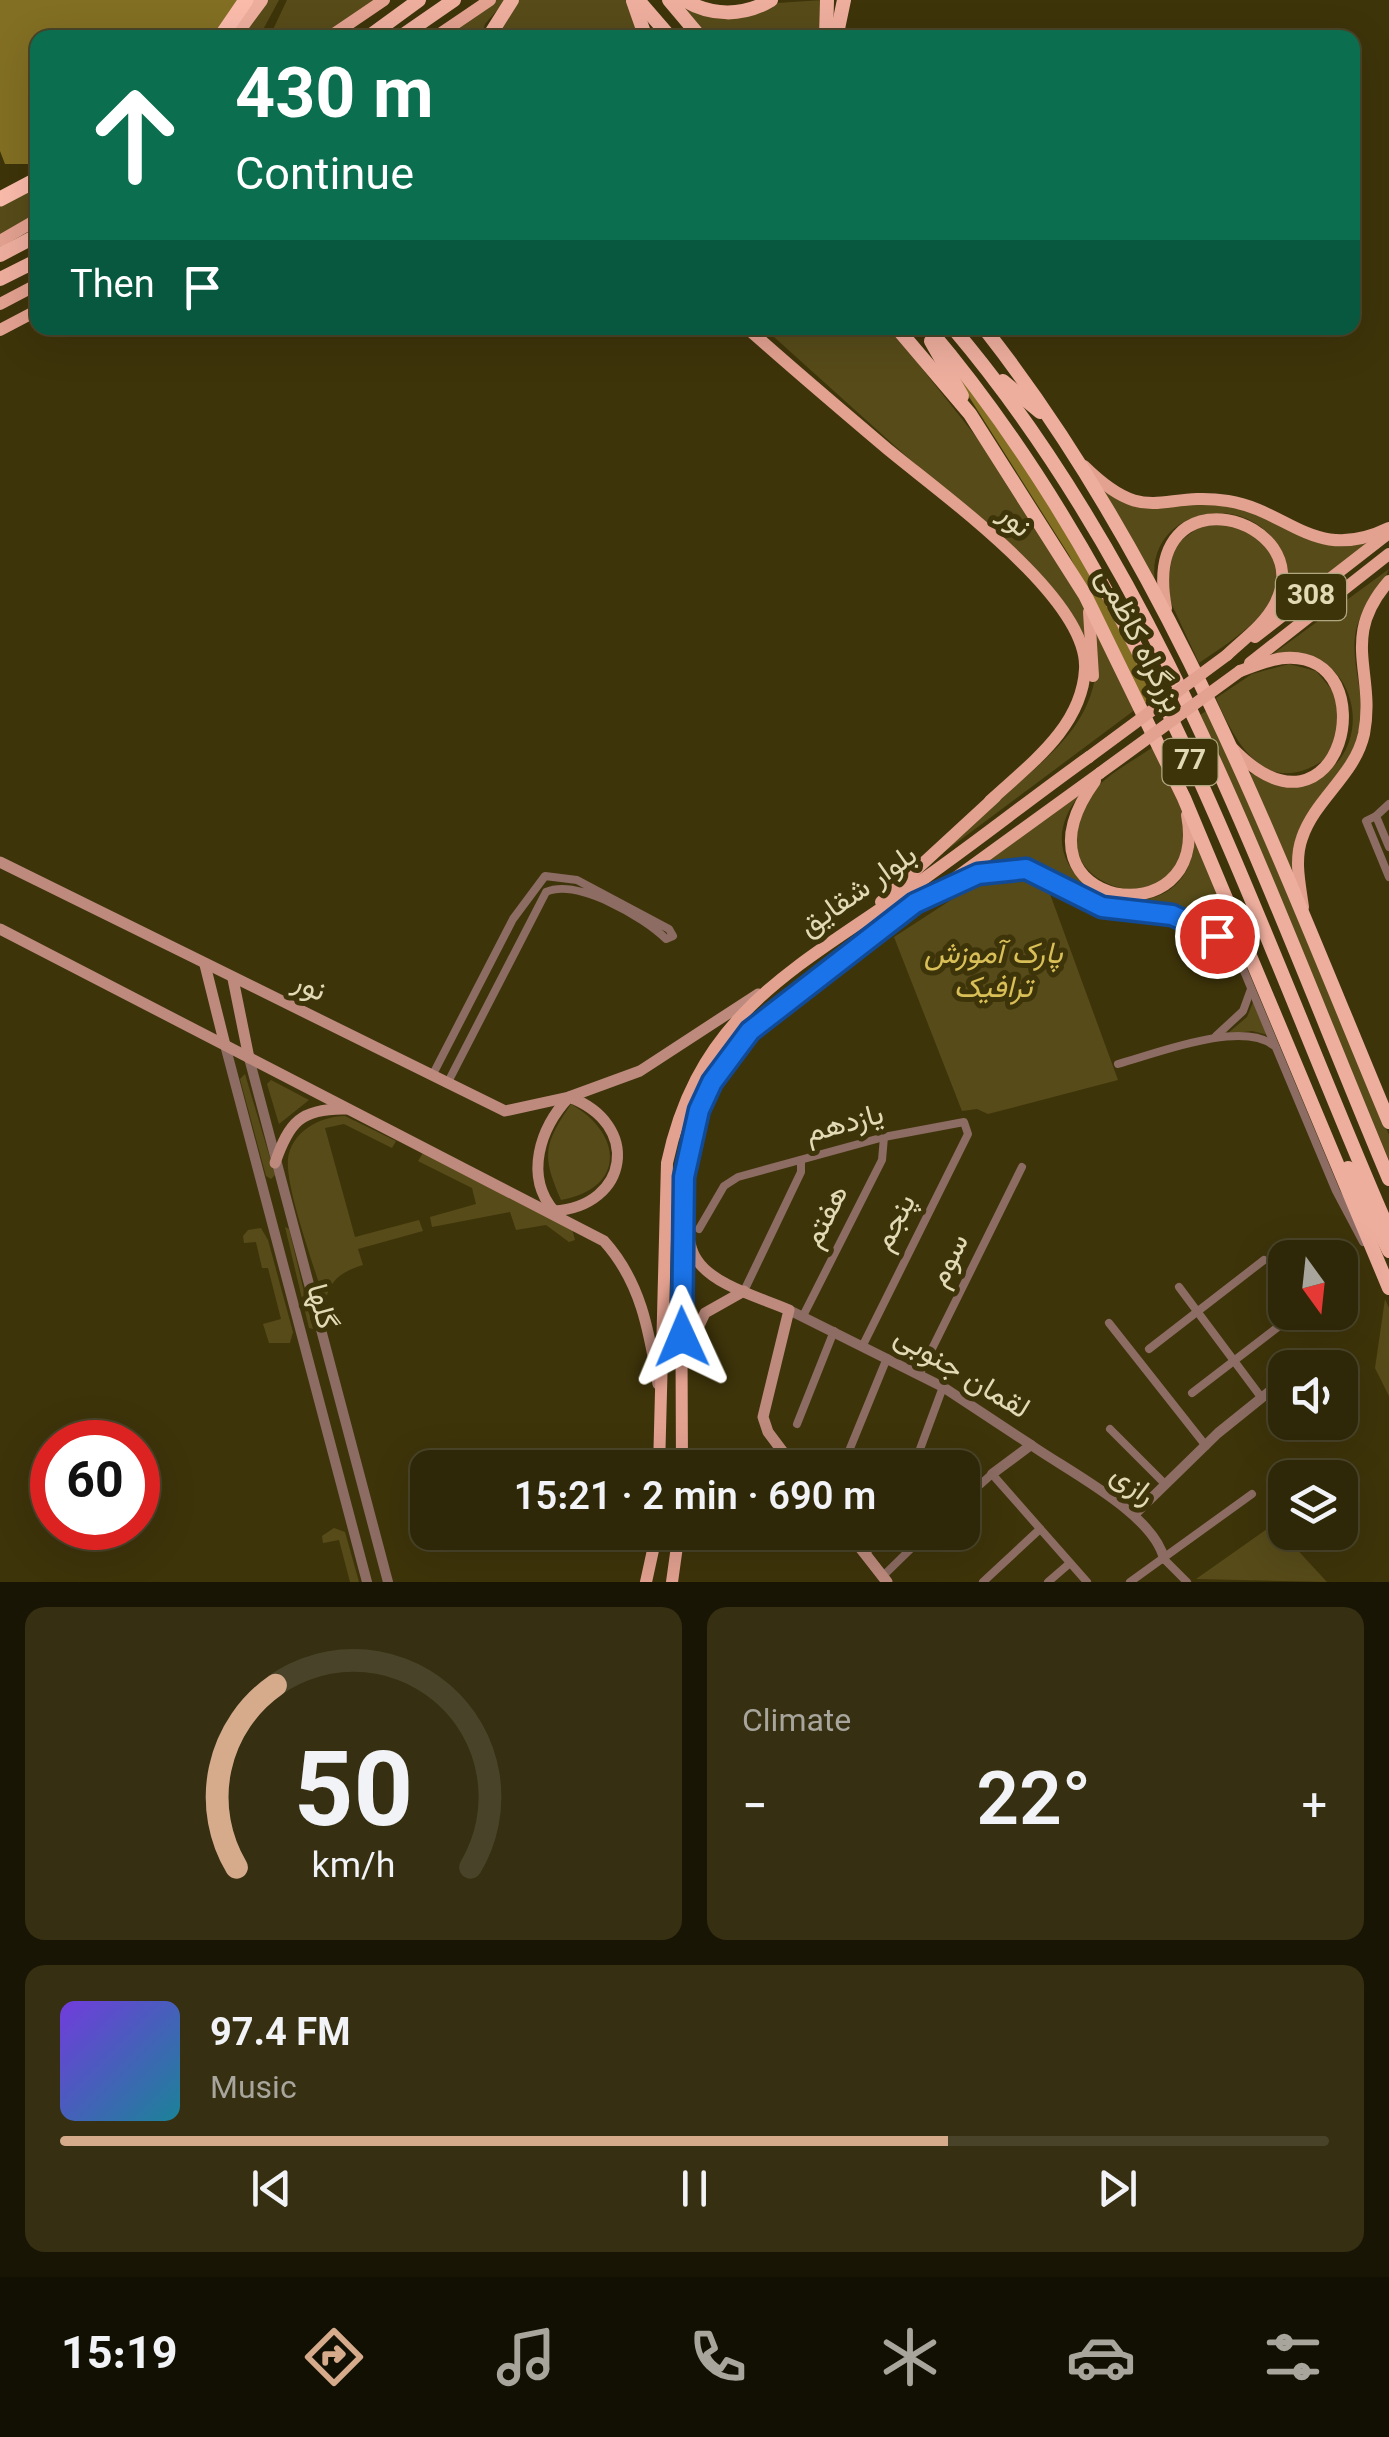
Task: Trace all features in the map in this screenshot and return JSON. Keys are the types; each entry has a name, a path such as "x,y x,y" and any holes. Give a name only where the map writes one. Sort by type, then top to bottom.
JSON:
{"highway":[{"path":"225,30 246,0"},
{"path":"239,30 262,0"},
{"path":"378,30 420,0"},
{"path":"411,30 454,0"},
{"path":"493,30 512,0"},
{"path":"635,0 644,30"},
{"path":"635,0 663,30"},
{"path":"669,0 694,30"},
{"path":"684,0 712,12 732,13 771,0"},
{"path":"826,30 827,0"},
{"path":"838,30 845,0"},
{"path":"845,0 846,30"},
{"path":"0,199 30,184"},
{"path":"0,255 30,239"},
{"path":"0,279 30,264"},
{"name":"بزرگراه کاظمی","path":"903,335 970,414 1086,595 1184,798 1389,1289"},
{"path":"930,335 970,414"},
{"name":"بزرگراه کاظمی","path":"931,335 1050,492 1119,612 1185,749 1389,1230"},
{"name":"بزرگراه کاظمی","path":"958,335 990,372 1068,480 1166,662 1389,1179"},
{"name":"بزرگراه کاظمی","path":"989,335 1074,455 1166,608 1230,745 1389,1120"},
{"path":"990,372 1052,422"},
{"path":"1320,1120 1389,1250"}],"main road":[{"path":"340,30 384,0"},
{"path":"446,30 490,0"},
{"path":"0,241 30,224"},
{"path":"0,304 30,288"},
{"path":"0,330 30,314"},
{"name":"نور","path":"755,335 1002,543 1056,601 1080,640 1085,674 1072,715 990,801"},
{"path":"1074,455 1103,484 1138,502 1158,505 1224,500 1247,505 1284,526 1322,539 1389,530"},
{"path":"1166,608 1162,560 1184,528 1216,517 1235,519 1254,528 1268,540 1278,559 1276,602 1264,621 1228,654"},
{"name":"بلوار شقایق","path":"660,1450 666,1163 676,1119 710,1050 775,983 1228,654 1296,609 1389,530"},
{"name":"بلوار شقایق","path":"682,1450 683,1198 689,1145 712,1082 750,1031 915,903 1240,671 1389,554"},
{"path":"1304,920 1300,841 1360,747 1366,723 1360,634 1373,598 1389,581"},
{"path":"867,916 990,801 1047,755 1082,712 1094,660 1086,595"},
{"path":"1230,745 1265,775 1294,781 1334,763 1347,743 1350,728 1347,698 1327,671 1287,658 1240,671"},
{"path":"1100,774 1074,809 1068,836 1075,864 1091,884 1106,892 1139,896 1159,890 1174,877 1191,842 1184,798"},
{"name":"نور","path":"0,862 505,1111 569,1097 640,1071 775,983"},
{"path":"915,903 978,874 1013,868 1041,874 1102,907 1197,918 1220,928 1255,966"},
{"path":"0,928 604,1240 624,1262 644,1314 661,1403"},
{"path":"204,965 225,1046"},
{"path":"233,979 249,1058"},
{"path":"569,1097 604,1117 617,1137 618,1156 611,1181 599,1194 577,1210 559,1214 544,1198 539,1149 550,1121 569,1097"},
{"path":"276,1164 285,1136 306,1115 318,1108 350,1109"},
{"name":"لقمان جنوبی","path":"683,1198 695,1258 712,1274 789,1310"},
{"path":"682,1364 705,1312 744,1291"},
{"path":"782,1450 763,1417 789,1310"},
{"path":"646,1582 652,1550"},
{"path":"672,1582 676,1550"},
{"path":"862,1550 885,1579"}],"street":[{"path":"1389,804 1366,821 1389,877"},
{"path":"1376,816 1389,848"},
{"path":"432,1076 513,919 545,876 577,880 669,929 673,936 666,939 652,926 572,886 546,892 448,1084"},
{"path":"1172,915 1217,936 1231,949 1252,988 1336,1192 1389,1289"},
{"path":"1213,1039 1243,1011 1252,988"},
{"path":"1118,1064 1213,1039 1258,1036 1276,1048"},
{"name":"گلها","path":"225,1046 367,1582"},
{"name":"گلها","path":"249,1058 388,1582"},
{"name":"یازدهم","path":"698,1229 724,1186 738,1177 884,1137 964,1122"},
{"name":"پنجم","path":"863,1345 968,1134 964,1122"},
{"name":"هفتم","path":"803,1316 882,1160 884,1137"},
{"path":"744,1291 801,1172 801,1160"},
{"name":"سوم","path":"919,1375 1022,1167"},
{"path":"1149,1349 1264,1260"},
{"path":"1179,1288 1261,1397"},
{"name":"لقمان جنوبی","path":"789,1310 944,1387 1031,1445 992,1474"},
{"path":"1109,1323 1206,1446"},
{"path":"1192,1393 1273,1330"},
{"path":"797,1424 834,1331"},
{"path":"307,1357 326,1353"},
{"path":"849,1450 887,1358"},
{"path":"920,1450 944,1387"},
{"path":"1134,1516 1268,1392"},
{"path":"1110,1429 1165,1484"},
{"path":"329,1439 348,1435"},
{"name":"رازی","path":"1031,1445 1134,1516 1156,1537 1164,1559 1187,1582"},
{"path":"980,1485 992,1474 1087,1582"},
{"path":"1130,1582 1252,1494"},
{"path":"347,1507 366,1502"},
{"path":"984,1582 1040,1529"},
{"path":"865,1554 868,1550"},
{"path":"885,1579 912,1550"},
{"path":"1048,1582 1070,1563"}],"green space":[{"path":"252,0 279,0 263,30 231,30"},
{"path":"287,0 380,0 335,30 273,30"},
{"path":"494,0 506,0 483,30 455,30"},
{"path":"517,0 628,0 640,30 498,30"},
{"path":"676,0 689,9 823,0 823,30 701,30"},
{"path":"30,190 30,219 0,238 0,207"},
{"path":"772,335 896,335 1004,472 1062,563 1088,615 1083,697 1078,625 936,483"},
{"path":"1101,488 1118,498 1149,507 1230,507 1325,543 1371,541 1268,622 1280,550 1265,530 1245,518 1223,513 1201,515 1181,523 1165,538 1156,558 1155,583"},
{"path":"1234,523 1267,547 1277,565 1278,583 1272,600 1260,615 1199,663 1166,592 1174,546 1199,527"},
{"path":"1389,569 1361,617 1355,636 1362,712 1358,736 1350,755 1306,820 1294,857 1294,879 1249,773 1293,787 1323,775 1343,755 1352,731 1352,705 1342,682 1325,664 1300,654 1269,657"},
{"path":"1092,615 1136,709 920,870 1046,758 1079,720 1096,675"},
{"path":"1289,664 1316,671 1343,703 1336,751 1295,773 1262,766 1249,754 1216,698 1252,674"},
{"path":"1209,709 1389,1135 1389,1160 1200,715"},
{"path":"1153,747 1186,822 1177,865 1159,883 1135,889 1111,885 1090,872 1077,851 1076,824 1098,786"},
{"path":"1081,793 1063,826 1065,856 1081,879 1106,895 1135,900 1163,894 1185,874 1195,838 1237,939 1208,918 1107,904 1027,868 992,867 970,874"},
{"name":"پارک آموزش ترافیک","path":"1006,878 1037,882 1050,894 1118,1080 988,1114 977,1109 962,1111 894,937 971,887"},
{"path":"1254,1000 1268,1035 1252,1031 1227,1034 1247,1017"},
{"path":"245,1074 275,1175 271,1179 266,1176 240,1079"},
{"path":"271,1080 309,1100 279,1124 267,1084"},
{"path":"571,1104 601,1130 610,1159 597,1184 582,1194 561,1200 550,1172 548,1150"},
{"path":"345,1116 396,1141 392,1148 344,1124 325,1128 355,1237 419,1220 423,1231 358,1249 363,1265 337,1278 325,1303 296,1209 288,1159 295,1141 308,1127"},
{"path":"423,1153 572,1229 575,1240 569,1242 546,1225 516,1230 510,1212 432,1227 430,1217 476,1204 472,1188 418,1161"},
{"path":"285,1227 289,1229 313,1329 309,1328"},
{"path":"261,1228 268,1240 293,1332 290,1343 269,1343 263,1324 281,1319 268,1268 262,1268 256,1242 244,1243 243,1236 248,1230"},
{"path":"1385,1299 1389,1308 1389,1396 1375,1368"},
{"path":"334,1528 345,1532 359,1582 350,1582 339,1540 323,1543 322,1536"},
{"path":"1268,1528 1268,1550 1298,1550 1327,1582 1196,1579"}],"shaded area":[{"path":"0,0 241,0 218,30 30,30 30,164 5,164 0,151"},
{"path":"940,351 1027,467 1095,579 1153,697 1145,703 1069,555"}],"route":[{"path":"682,1337 680,1254 684,1177 699,1110 712,1082 750,1031 915,903 978,874 1000,868 1026,869 1102,907 1172,915 1217,936"}]}
